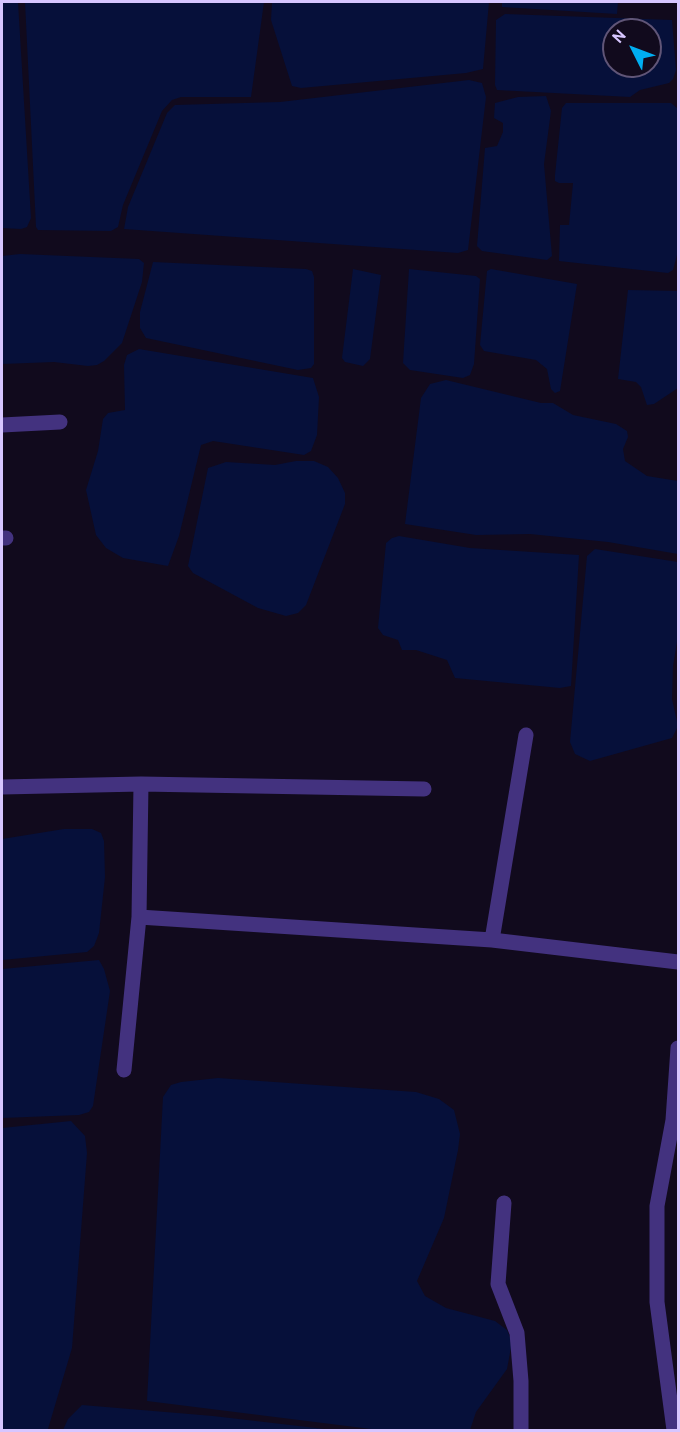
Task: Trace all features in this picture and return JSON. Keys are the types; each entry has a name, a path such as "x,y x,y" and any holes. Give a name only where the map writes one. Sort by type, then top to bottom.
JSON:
{"street":[{"path":"2,425 60,422"},
{"path":"492,940 526,735"},
{"path":"2,787 141,784 424,789"},
{"path":"124,1070 140,917 141,784"},
{"path":"140,917 492,940 678,962"},
{"path":"674,1431 657,1302 657,1206 673,1120 678,1048"},
{"path":"504,1203 498,1284 517,1333 521,1381 521,1431"}],"shaded area":[{"path":"2,2 18,2 31,218 27,227 21,229 2,228"},
{"path":"25,2 264,2 251,97 181,97 172,100 162,111 123,205 118,227 111,231 38,230 36,227"},
{"path":"272,2 489,2 483,69 466,73 301,88 292,86 271,20"},
{"path":"502,2 618,2 617,14 502,7"},
{"path":"505,14 616,18 602,18 602,78 662,78 662,20 672,20 676,70 669,83 640,90 630,97 497,90 495,85 496,20"},
{"path":"469,80 482,83 486,97 468,250 458,253 124,229 128,207 167,113 175,105 280,102"},
{"path":"546,96 551,111 544,164 552,256 547,260 482,251 477,246 485,148 497,146 503,132 503,123 494,118 495,103 518,97"},
{"path":"566,103 671,103 677,108 677,255 673,270 668,273 559,261 560,225 569,225 573,183 555,181 562,108"},
{"path":"20,254 139,259 144,263 142,282 122,343 104,361 88,366 54,362 2,364 2,256"},
{"path":"153,262 312,271 314,277 314,364 311,368 298,370 146,338 140,328 140,312"},
{"path":"353,269 381,275 370,359 363,366 345,362 342,358"},
{"path":"409,269 476,276 480,279 474,364 470,375 463,378 410,370 403,363"},
{"path":"491,269 577,284 560,391 555,393 551,389 547,369 536,360 484,351 480,345 487,271"},
{"path":"628,290 678,291 678,388 654,404 647,405 641,387 636,382 618,379"},
{"path":"139,349 313,378 319,397 317,435 311,451 304,455 213,441 201,445 179,536 168,566 123,558 106,548 96,535 86,490 98,451 103,419 108,413 125,410 124,365 127,355"},
{"path":"446,380 541,403 553,403 573,415 616,424 627,431 628,437 623,449 625,461 647,476 678,481 678,554 608,542 530,534 476,535 405,524 421,398 430,384"},
{"path":"296,461 314,461 328,467 338,478 345,493 345,504 306,605 298,613 286,616 258,608 193,573 188,566 208,468 226,462 275,465"},
{"path":"399,536 470,548 579,555 571,686 560,688 455,678 447,660 416,650 402,650 398,640 383,635 378,628 386,543"},
{"path":"595,549 678,562 678,636 673,666 672,699 678,726 672,738 590,761 575,754 570,742 587,556"},
{"path":"64,829 92,829 101,833 104,841 105,877 99,933 94,946 87,952 2,960 2,839"},
{"path":"99,960 110,991 93,1106 89,1112 79,1115 2,1118 2,969"},
{"path":"218,1078 416,1092 439,1099 454,1110 460,1134 444,1218 417,1281 425,1296 446,1308 495,1321 507,1330 512,1342 507,1369 476,1412 470,1430 379,1430 147,1401 163,1097 171,1085"},
{"path":"71,1121 85,1136 87,1153 72,1348 48,1429 2,1430 2,1128"},
{"path":"82,1405 213,1416 333,1430 63,1430 68,1419"}]}
